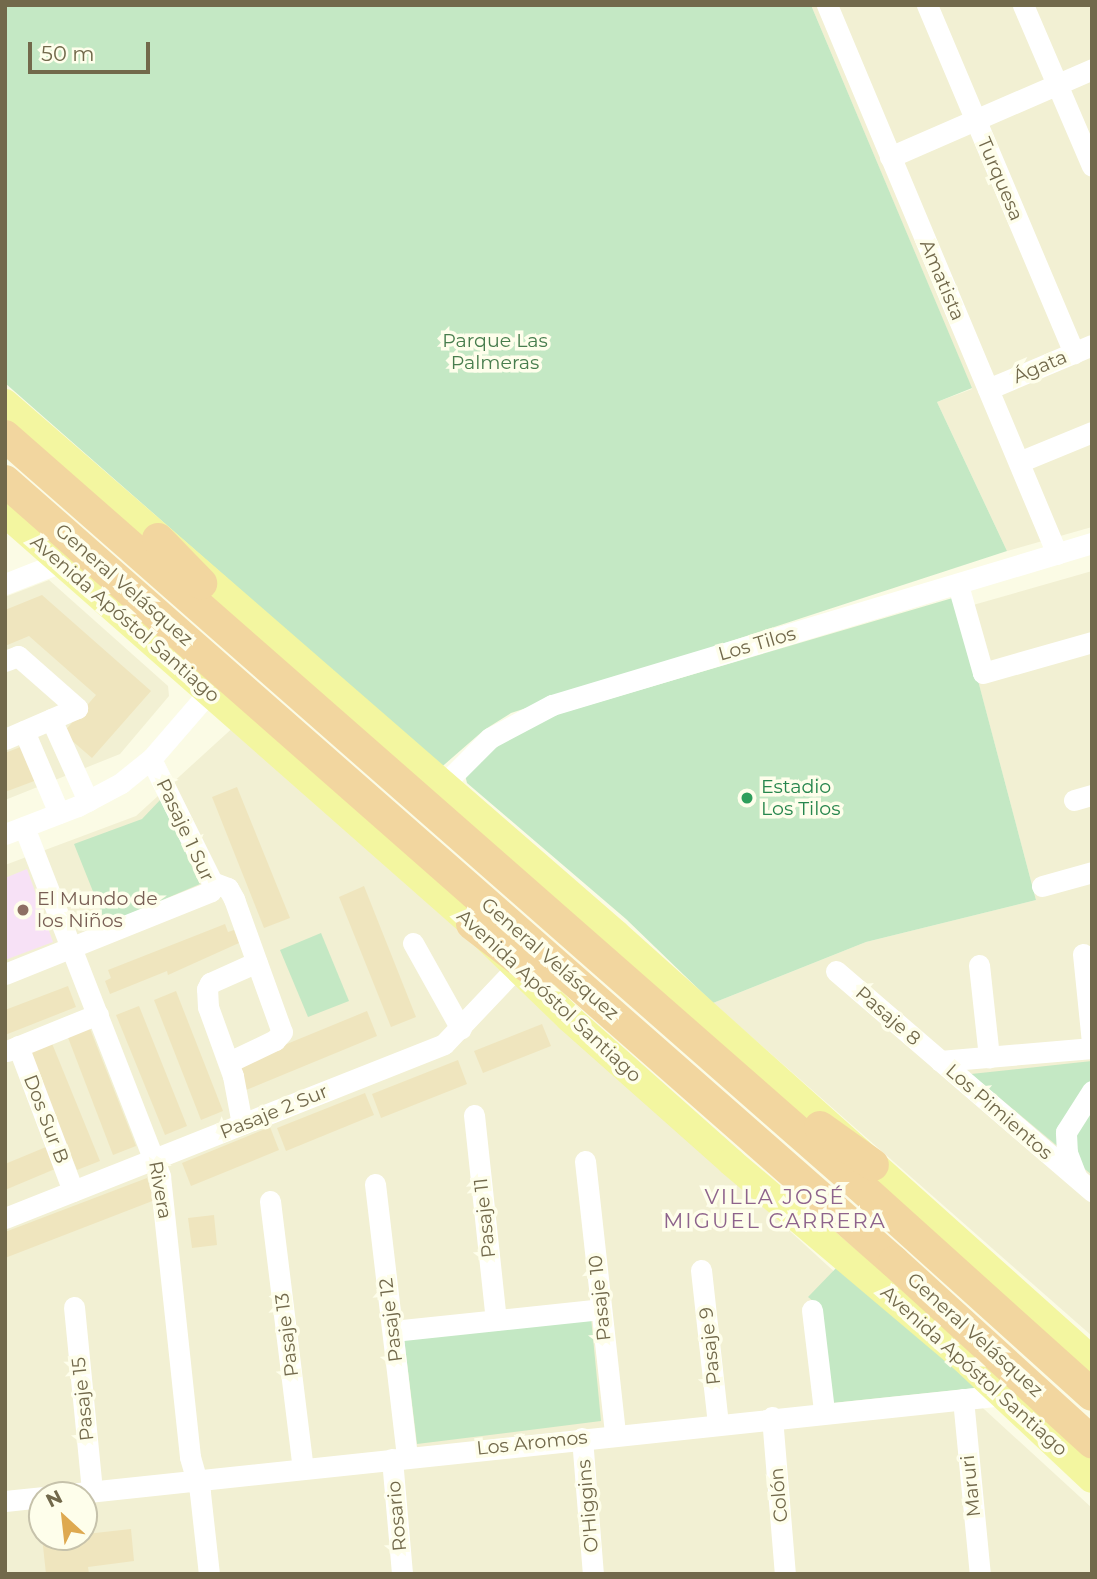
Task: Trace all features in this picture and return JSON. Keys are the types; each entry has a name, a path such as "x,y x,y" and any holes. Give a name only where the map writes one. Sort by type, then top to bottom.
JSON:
{"highway":[{"name":"General Velásquez","path":"5,436 693,1040 1092,1395"},
{"name":"General Velásquez","path":"5,481 717,1106 1092,1442"},
{"path":"158,539 366,753"},
{"path":"472,924 717,1106"},
{"path":"693,1040 873,1165"}],"main road":[{"path":"5,403 158,539 444,784 1092,1360"},
{"name":"Avenida Apóstol Santiago","path":"5,513 472,924 516,968 731,1162 1004,1395 1092,1479"}],"street":[{"name":"Amatista","path":"827,5 1057,554"},
{"name":"Turquesa","path":"927,5 975,120 1083,349"},
{"path":"1023,5 1092,166"},
{"path":"890,157 1092,69"},
{"name":"Ágata","path":"988,389 1083,349"},
{"path":"1019,462 1092,432"},
{"name":"Los Tilos","path":"444,784 490,738 535,712 1092,543"},
{"path":"5,584 61,562"},
{"path":"958,585 984,673 1092,642"},
{"path":"5,661 18,656 77,708 15,734 59,813"},
{"path":"15,831 88,801 151,759 209,692"},
{"path":"51,719 88,801"},
{"name":"Pasaje 1 Sur","path":"5,974 211,891 212,882 151,759"},
{"name":"Rivera","path":"15,831 72,948 155,1158 209,1574"},
{"path":"1042,886 1092,872"},
{"path":"212,882 228,888 282,1032 275,1040 229,1062"},
{"path":"413,943 461,1029"},
{"path":"1083,954 1092,1046"},
{"path":"242,1124 229,1062 210,1016 207,989 209,983 257,962"},
{"path":"979,965 989,1057"},
{"name":"Pasaje 2 Sur","path":"5,1218 438,1047 461,1029 516,968"},
{"name":"Pasaje 8","path":"836,971 940,1061"},
{"path":"12,1049 98,1014"},
{"name":"Los Pimientos","path":"940,1061 1092,1046"},
{"name":"Dos Sur B","path":"12,1049 74,1191"},
{"name":"Los Pimientos","path":"940,1061 1085,1185"},
{"name":"Los Pimientos","path":"1085,1185 1067,1153 1066,1132 1074,1113 1092,1091"},
{"name":"Pasaje 11","path":"474,1115 496,1321"},
{"name":"Pasaje 10","path":"585,1161 615,1434"},
{"name":"Pasaje 12","path":"376,1184 393,1331 400,1458"},
{"name":"Pasaje 13","path":"270,1201 303,1468"},
{"name":"Pasaje 9","path":"701,1270 718,1423"},
{"name":"Pasaje 15","path":"74,1307 91,1481"},
{"path":"393,1331 601,1309"},
{"path":"812,1310 824,1411"},
{"name":"Los Aromos","path":"98,1491 824,1411 1004,1395"},
{"name":"Maruri","path":"963,1399 980,1574"},
{"name":"Colón","path":"772,1417 785,1574"},
{"name":"O'Higgins","path":"582,1438 593,1574"},
{"name":"Rosario","path":"400,1458 402,1574"},
{"path":"5,1501 28,1499"}],"shaded area":[{"path":"811,5 1092,5 1092,527 1007,551 937,402 972,389"},
{"path":"1092,571 1092,1336 713,1003 866,942 1036,900 959,609"},
{"path":"49,580 168,686 169,696 120,754 5,800 5,597"},
{"path":"237,724 1092,1508 1092,1574 5,1574 5,865 136,816"},
{"name":"El Mundo de los Niños","path":"27,869 53,942 5,960 5,878"}],"green space":[{"name":"Parque Las Palmeras","path":"5,5 811,5 972,388 937,402 1007,551 511,713 484,730 437,771 310,651 5,383"},
{"name":"Estadio Los Tilos","path":"956,597 1036,900 866,942 713,1003 626,919 467,783 465,775 494,745 541,719"},
{"path":"161,799 200,884 106,924 74,844 142,819"},
{"path":"321,933 349,1001 308,1017 280,950"},
{"path":"1092,1061 1092,1175 971,1074"},
{"path":"839,1265 976,1388 832,1403 820,1307 808,1297"},
{"path":"591,1317 601,1421 417,1444 404,1338"}],"building":[{"path":"42,595 151,691 92,758 63,733 96,695 29,636 5,646 5,610"},
{"path":"23,746 37,780 5,792 5,753"},
{"path":"237,787 290,918 264,928 212,797"},
{"path":"364,886 416,1017 391,1027 339,897"},
{"path":"225,924 228,932 234,930 239,943 168,975 167,971 110,994 105,981 111,978 108,970"},
{"path":"68,986 76,1007 5,1035 5,1010"},
{"path":"176,991 223,1111 201,1120 154,1000"},
{"path":"139,1006 187,1126 165,1135 116,1015"},
{"path":"367,1011 377,1036 246,1090 236,1065"},
{"path":"542,1024 551,1046 483,1073 474,1051"},
{"path":"89,1026 136,1146 113,1155 67,1035"},
{"path":"51,1041 100,1161 77,1170 28,1050"},
{"path":"458,1060 467,1084 381,1118 372,1094"},
{"path":"365,1093 374,1115 286,1151 277,1128"},
{"path":"270,1127 279,1150 191,1186 182,1163"},
{"path":"46,1147 55,1169 5,1190 5,1164"},
{"path":"147,1178 155,1200 5,1258 5,1232"},
{"path":"214,1215 217,1245 192,1248 188,1218"},
{"path":"131,1529 134,1561 88,1567 89,1574 46,1574 44,1551 98,1551 98,1533"}],"place":[{"name":"Estadio Los Tilos","path":"747,798"},
{"name":"El Mundo de los Niños","path":"23,910"}],"district":[{"name":"VILLA JOSÉ MIGUEL CARRERA","path":"775,1209"}]}
